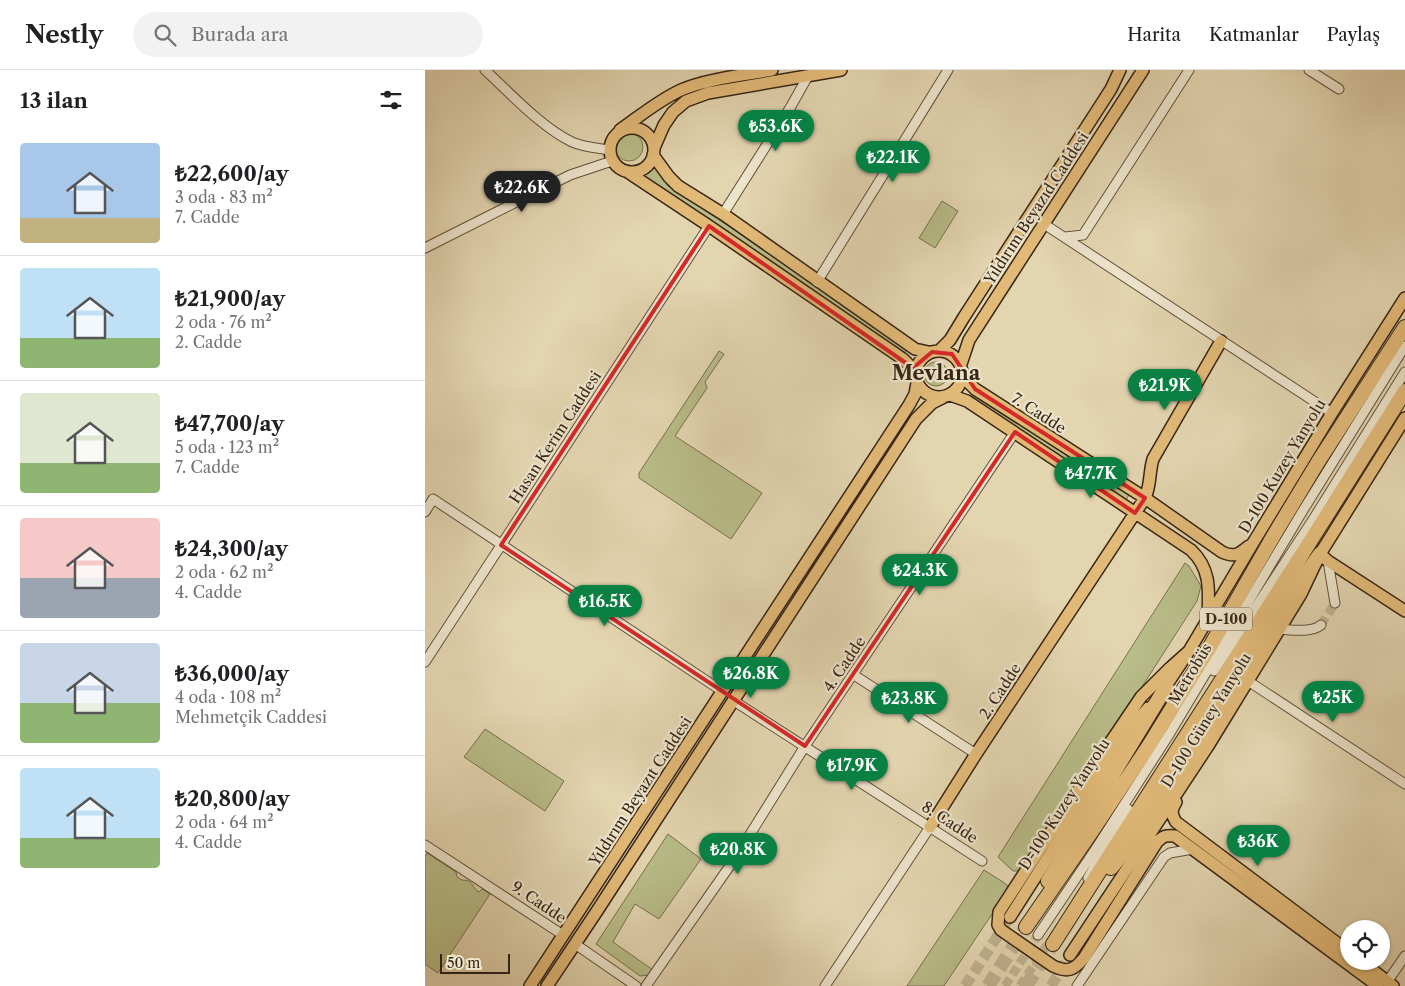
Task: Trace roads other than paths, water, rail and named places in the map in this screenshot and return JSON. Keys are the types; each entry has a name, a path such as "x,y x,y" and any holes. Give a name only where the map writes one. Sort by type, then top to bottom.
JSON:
{"highway":[{"name":"D-100","path":"1026,927 1148,747 1211,645 1318,462 1405,326"},
{"name":"D-100","path":"1051,943 1094,880 1309,545 1405,391"},
{"path":"1094,880 1107,872 1126,850 1191,754 1299,583 1324,558"},
{"path":"1040,906 1047,883 1055,869 1166,687"}],"main road":[{"path":"620,130 635,127 648,134 652,141 654,152 673,181 915,349 952,354 961,364 963,376 959,388 947,396 938,398 925,394 913,369 903,359 709,226 620,168 611,156 612,139 620,130 659,102 683,90 707,82 772,70"},
{"path":"626,171 640,170 651,162 664,125 673,112 686,101 708,93 841,70"},
{"name":"Yıldırım Beyazıd Caddesi","path":"935,351 950,340 1111,89 1120,70"},
{"name":"Yıldırım Beyazıd Caddesi","path":"961,364 969,340 1143,70"},
{"name":"D-100 Kuzey Yanyolu","path":"1010,917 1129,732 1166,687 1189,651 1332,413 1405,298"},
{"path":"1145,498 1149,491 1150,469 1153,459 1221,341"},
{"path":"917,379 917,367 920,360 935,351"},
{"name":"7. Cadde","path":"963,376 975,390 1145,498 1222,552 1233,556 1253,543"},
{"name":"Yıldırım Beyazıt Caddesi","path":"530,986 909,405 915,394 917,379"},
{"name":"Yıldırım Beyazıt Caddesi","path":"547,986 916,419 932,404 947,396"},
{"name":"7. Cadde","path":"947,396 967,401 1191,550 1199,558 1208,580 1208,619"},
{"name":"D-100 Güney Yanyolu","path":"1071,955 1187,779 1281,629 1405,418"},
{"name":"2. Cadde","path":"931,828 976,754 1145,498"},
{"path":"1324,558 1405,611"},
{"path":"1189,651 1141,697 999,912 998,918 1001,930 1053,966 1060,969 1073,969 1084,958 1157,842 1162,837 1168,835 1175,836 1386,985"},
{"name":"8. Cadde","path":"722,691 734,700"},
{"path":"1187,779 1172,808 1172,816 1176,822 1340,945"},
{"name":"9. Cadde","path":"563,935 575,944"},
{"path":"1370,970 1386,985"}],"street":[{"path":"485,70 556,133 573,142 611,156"},
{"path":"817,282 947,70"},
{"path":"1065,237 1083,235 1189,70"},
{"path":"1309,70 1339,89"},
{"path":"723,214 808,76"},
{"path":"425,248 611,156"},
{"path":"1044,224 1332,413"},
{"name":"Hasan Kerim Caddesi","path":"425,662 709,226"},
{"name":"Metrobüs","path":"1038,935 1170,733 1302,512 1405,346"},
{"name":"Metrobüs","path":"1051,943 1129,808 1218,664 1315,518 1405,372"},
{"name":"4. Cadde","path":"646,986 736,857 805,746 1015,432"},
{"name":"8. Cadde","path":"425,512 433,499 722,691"},
{"path":"1324,558 1335,603"},
{"path":"1281,629 1309,629 1317,628 1321,625"},
{"path":"854,674 976,754"},
{"path":"1248,681 1405,784"},
{"name":"8. Cadde","path":"734,700 982,861"},
{"name":"2. Cadde","path":"825,986 931,828"},
{"name":"9. Cadde","path":"425,845 563,935"},
{"path":"1077,986 1164,858 1188,846"},
{"name":"9. Cadde","path":"575,944 636,986"},
{"path":"1386,985 1405,956"}],"tunnel":[{"path":"1321,625 1335,603"},
{"path":"965,986 1010,917"},
{"path":"988,986 1026,927"},
{"path":"1005,986 1038,935"},
{"path":"1020,986 1049,942"},
{"path":"1026,986 1053,944"},
{"path":"1051,986 1070,955"}],"district":[{"name":"Mevlana","path":"936,373"}]}
